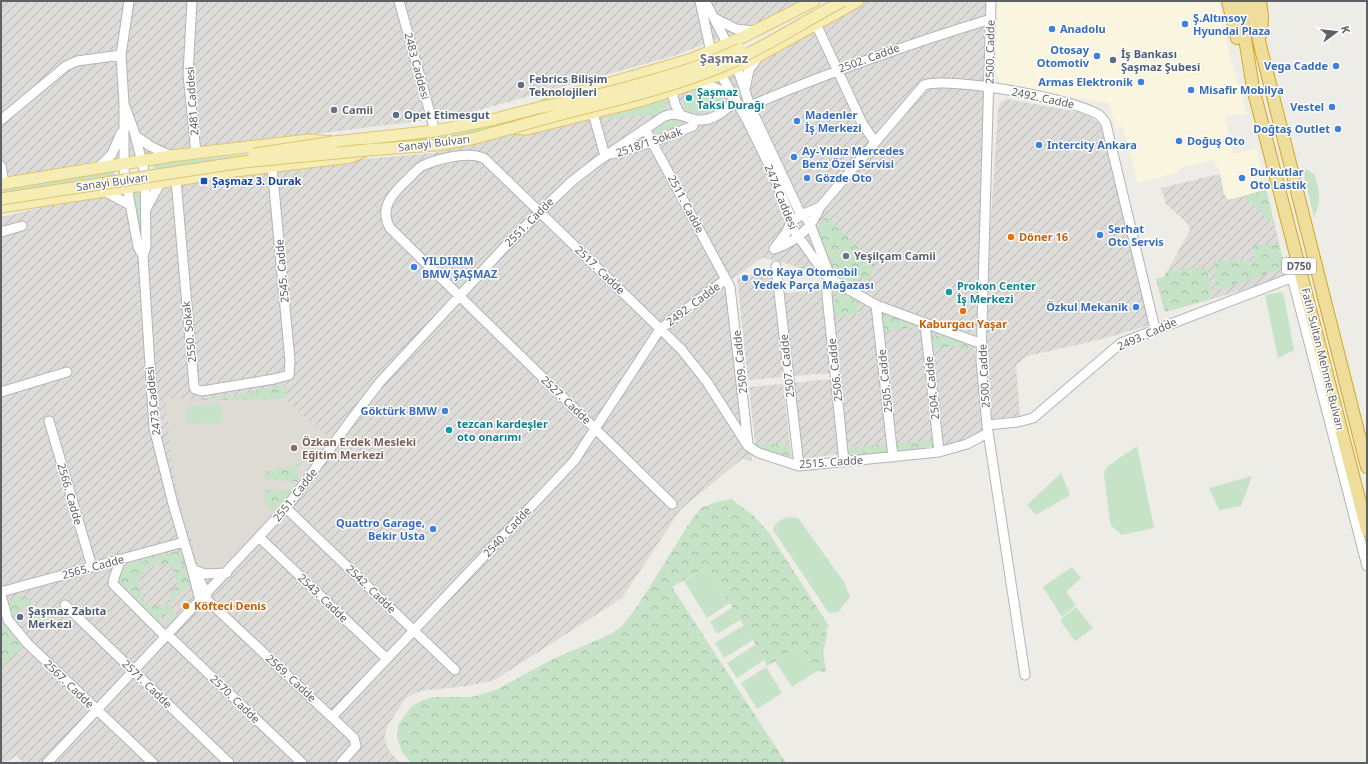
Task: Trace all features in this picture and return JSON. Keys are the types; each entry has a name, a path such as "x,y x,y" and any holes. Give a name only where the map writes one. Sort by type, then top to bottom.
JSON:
{"highway":[{"name":"D750","path":"1228,1 1236,37 1246,53"},
{"name":"Fatih Sultan Mehmet Bulvarı","path":"1238,1 1253,88 1297,276 1367,530"},
{"name":"Fatih Sultan Mehmet Bulvarı","path":"1250,1 1261,49 1364,448 1367,467"},
{"path":"1260,1 1262,17 1261,49"}],"main road":[{"path":"542,107 566,96 710,52 756,31 814,1"},
{"name":"Sanayi Bulvarı","path":"2,186 334,142 435,131 602,95 702,65 766,36 828,1"},
{"name":"Sanayi Bulvarı","path":"1,199 243,162 453,142 512,128 655,89 713,69 758,48 843,1"},
{"path":"512,128 527,129 593,113 696,83 737,67 858,1"},
{"path":"756,31 753,40 755,47 762,54"},
{"path":"684,61 692,63 698,72 699,77 696,83"},
{"path":"2,186 96,168 172,156 308,140 334,142"},
{"path":"1,207 272,166 351,157 367,150"},
{"path":"172,156 168,160 166,170 169,176 176,180"},
{"path":"96,168 105,173 108,178 108,184 104,192"}],"street":[{"name":"2473 Caddesi","path":"130,1 121,55 124,104 124,164 126,188 138,247 143,256"},
{"name":"2481 Caddesi","path":"192,1 188,74 196,153"},
{"name":"2483 Caddesi","path":"399,1 435,131"},
{"name":"2474 Caddesi","path":"700,1 710,52 720,74 735,98 768,163 797,236 821,270 832,280"},
{"name":"2474 Caddesi","path":"705,1 728,44 750,106 800,215 808,219 832,280"},
{"name":"2500. Cadde","path":"991,1 982,344 983,396 1026,675"},
{"path":"713,17 736,29 756,31"},
{"name":"2502. Cadde","path":"750,106 837,70 910,44 991,19"},
{"path":"816,24 862,123 875,142"},
{"path":"745,92 748,73 762,54"},
{"path":"1,120 66,66 77,61 121,55"},
{"name":"2492. Cadde","path":"820,207 924,85 942,82 1032,94 1069,102 1098,114 1103,118 1106,124 1155,329"},
{"path":"672,91 675,104 680,114 696,120 712,118 726,110 735,98 711,86 696,83"},
{"name":"2473 Caddesi","path":"124,104 143,160 146,247 143,256 154,428 184,542 193,567"},
{"path":"593,113 605,156"},
{"name":"2551. Cadde","path":"47,763 227,573 286,508 356,412 380,382 512,239 571,182 605,156 670,114 680,114"},
{"name":"2518/1 Sokak","path":"605,156 653,142 692,126"},
{"path":"96,168 116,147 123,128"},
{"name":"2511. Cadde","path":"645,129 726,279"},
{"path":"135,135 150,146 172,156"},
{"name":"2517. Cadde","path":"432,163 464,155 481,156 660,329"},
{"name":"2527. Cadde","path":"432,163 419,168 391,196 387,204 386,220 391,230 672,504"},
{"path":"1,166 2,186"},
{"name":"2545. Cadde","path":"272,166 290,361 289,375"},
{"name":"2550. Sokak","path":"176,180 195,389 202,391 274,379 289,375"},
{"path":"144,212 160,183"},
{"path":"104,192 130,205"},
{"path":"820,207 810,227 774,249 786,233 791,222 800,215 820,207"},
{"path":"1,232 22,226"},
{"name":"2507. Cadde","path":"776,266 799,466"},
{"path":"1297,276 1367,566"},
{"name":"2493. Cadde","path":"987,429 1033,418 1115,348 1155,329 1297,276"},
{"name":"2492. Cadde","path":"660,329 726,279"},
{"name":"2509. Cadde","path":"726,279 733,295 748,446"},
{"path":"832,280 876,305 982,344"},
{"name":"2506. Cadde","path":"832,280 827,287 827,295 844,462"},
{"name":"2505. Cadde","path":"876,305 893,457"},
{"name":"2504. Cadde","path":"925,324 939,452"},
{"name":"2540. Cadde","path":"332,717 574,461 660,329"},
{"name":"2515. Cadde","path":"660,329 697,369 748,446 759,453 799,466 939,452 963,446 987,429"},
{"path":"1,392 67,372"},
{"name":"2566. Cadde","path":"48,421 92,567"},
{"name":"2542. Cadde","path":"286,508 455,670"},
{"name":"2543. Cadde","path":"259,538 387,659"},
{"name":"2565. Cadde","path":"1,592 184,542"},
{"name":"2570. Cadde","path":"120,559 120,567 113,580 113,584 302,763"},
{"path":"193,567 205,574 227,573"},
{"name":"2569. Cadde","path":"193,567 204,597 332,717 356,742 355,748 341,763"},
{"name":"2567. Cadde","path":"1,595 11,626 152,763"},
{"name":"2571. Cadde","path":"65,605 229,763"}],"shaded area":[{"name":"Şaşmaz","path":"1,1 803,1 766,21 673,56 458,116 93,162 1,179"},
{"path":"862,1 989,1 983,209 977,335 933,323 868,298 830,278 775,260 762,258 731,280 733,283 752,461 742,459 681,509 622,598 495,680 467,686 420,691 405,699 388,725 384,738 390,752 400,763 24,763 16,756 5,763 1,763 1,217 181,175 434,153 611,106"},
{"path":"996,1 1218,1 1230,57 1247,114 1225,116 1233,154 1257,149 1266,190 1228,200 1224,194 1219,168 1213,163 1215,159 1181,168 1176,173 1138,183 1123,127 1115,128 1109,103 1001,85 996,71"},
{"path":"1007,99 1084,113 1099,123 1104,131 1150,325 1102,339 1027,356 1016,365 1020,416 990,419 987,340 990,232 998,111 1000,103"},
{"path":"1220,174 1224,194 1228,200 1266,190 1287,275 1254,287 1165,312 1156,279 1164,277 1190,230 1188,224 1166,204 1161,188"},
{"path":"771,270 783,377 748,380 737,278"},
{"path":"822,290 831,373 793,376 784,293"},
{"path":"833,290 855,297 974,345 983,425 978,434 946,448 846,459 829,295"},
{"path":"831,379 839,454 802,459 794,383"},
{"path":"783,384 790,445 755,443 749,387"},
{"path":"166,399 284,399 332,440 279,510 222,570 199,570 189,531 186,531 171,457"}],"green space":[{"path":"697,75 455,138 155,173 153,164 442,135"},
{"path":"693,89 705,89 713,92 722,99 722,104 713,111 703,114 688,111 683,108 683,103 693,100 691,92"},
{"path":"661,100 666,101 667,106 658,115 602,118 604,116"},
{"path":"674,117 685,122 655,134 651,127 662,120"},
{"path":"1302,167 1314,174 1318,186 1319,200 1314,217"},
{"path":"114,168 115,178 85,181 1,195 1,191 80,177"},
{"path":"141,189 142,249 132,191"},
{"path":"1266,190 1275,226 1243,196"},
{"path":"826,216 875,264 869,281 858,276 852,288 838,277 815,231"},
{"path":"1279,244 1285,268 1221,289 1216,284 1214,262 1243,259 1244,261 1254,261 1253,245"},
{"path":"1207,268 1212,293 1208,300 1165,312 1156,279 1164,277 1168,270"},
{"path":"1283,292 1294,350 1278,358 1265,295"},
{"path":"841,295 859,302 858,314 836,316 836,319 833,319 833,303 837,297"},
{"path":"889,314 922,327 882,331 881,321"},
{"path":"938,335 966,343 970,352 955,346 933,349 932,339"},
{"path":"282,385 288,389 284,399 189,400 232,396"},
{"path":"221,403 222,422 187,425 186,407"},
{"path":"934,440 935,446 895,451 894,444"},
{"path":"755,443 790,445 792,457 756,448"},
{"path":"887,444 888,451 849,455 848,448"},
{"path":"1137,446 1154,528 1122,535 1111,526 1104,474 1108,466"},
{"path":"305,456 307,457 296,473 302,478 313,460 316,462 301,482 265,479 266,471 284,467 295,467"},
{"path":"1061,473 1070,495 1036,515 1027,505"},
{"path":"1252,476 1241,506 1219,510 1209,488"},
{"path":"289,488 292,488 293,492 279,510 270,509 265,502 264,490 288,491"},
{"path":"731,499 753,515 769,533 829,626 826,631 827,636 823,652 826,672 817,671 800,645 766,667 765,659 707,567 672,587 786,763 411,763 402,752 397,738 398,725 412,706 423,700 436,697 472,697 496,690 551,660 611,634 622,626 639,604 690,522 701,508 716,502"},
{"path":"789,517 798,518 844,582 850,597 838,612 829,613 773,530 779,521"},
{"path":"176,551 181,552 186,564 172,568 170,564 164,564 147,569 144,560"},
{"path":"142,560 145,570 139,582 140,596 136,601 117,581 123,566"},
{"path":"187,566 194,589 187,586 170,603 171,590 176,587 177,584 173,570"},
{"path":"707,567 730,603 707,618 684,581"},
{"path":"1072,567 1081,578 1066,592 1076,605 1062,617 1043,587"},
{"path":"25,595 33,607 23,608 12,615 7,601"},
{"path":"141,598 151,607 167,604 178,616 167,628 164,625 172,616 168,612 158,623 137,602"},
{"path":"733,607 740,620 717,634 710,622"},
{"path":"1076,607 1093,628 1075,641 1060,620"},
{"path":"35,610 43,621 32,633 31,631 38,624 32,621 35,618 31,613"},
{"path":"3,625 25,645 1,668 1,626"},
{"path":"744,625 753,640 724,658 715,643"},
{"path":"756,644 766,659 737,678 727,663"},
{"path":"800,645 817,671 792,687 775,661"},
{"path":"766,667 782,693 757,709 741,683"}],"place":[{"name":"Ş.Altınsoy Hyundai Plaza","path":"1185,24"},
{"name":"Anadolu","path":"1052,29"},
{"name":"Otosay Otomotiv","path":"1097,56"},
{"name":"İş Bankası Şaşmaz Şubesi","path":"1113,60"},
{"name":"Vega Cadde","path":"1336,66"},
{"name":"Armas Elektronik","path":"1141,82"},
{"name":"Febrics Bilişim Teknolojileri","path":"521,85"},
{"name":"Misafir Mobilya","path":"1191,90"},
{"name":"Şaşmaz Taksi Durağı","path":"689,98"},
{"name":"Vestel","path":"1332,107"},
{"name":"Camii","path":"334,110"},
{"name":"Opet Etimesgut","path":"396,115"},
{"name":"Madenler İş Merkezi","path":"797,121"},
{"name":"Doğtaş Outlet","path":"1338,129"},
{"name":"Doğuş Oto","path":"1179,141"},
{"name":"Intercity Ankara","path":"1039,145"},
{"name":"Ay-Yıldız Mercedes Benz Özel Servisi","path":"794,157"},
{"name":"Gözde Oto","path":"807,178"},
{"name":"Durkutlar Oto Lastik","path":"1242,178"},
{"name":"Şaşmaz 3. Durak","path":"204,181"},
{"name":"Serhat Oto Servis","path":"1100,235"},
{"name":"Döner 16","path":"1011,237"},
{"name":"Yeşilçam Camii","path":"846,256"},
{"name":"YILDIRIM BMW ŞAŞMAZ","path":"414,267"},
{"name":"Oto Kaya Otomobil Yedek Parça Mağazası","path":"745,278"},
{"name":"Prokon Center İş Merkezi","path":"949,292"},
{"name":"Özkul Mekanik","path":"1136,307"},
{"name":"Kaburgacı Yaşar","path":"963,311"},
{"name":"Göktürk BMW","path":"445,411"},
{"name":"tezcan kardeşler oto onarımı","path":"449,430"},
{"name":"Özkan Erdek Mesleki Eğitim Merkezi","path":"294,448"},
{"name":"Quattro Garage, Bekir Usta","path":"433,529"},
{"name":"Köfteci Denis","path":"186,606"},
{"name":"Şaşmaz Zabıta Merkezi","path":"20,617"}],"district":[{"name":"Şaşmaz","path":"724,58"}]}
